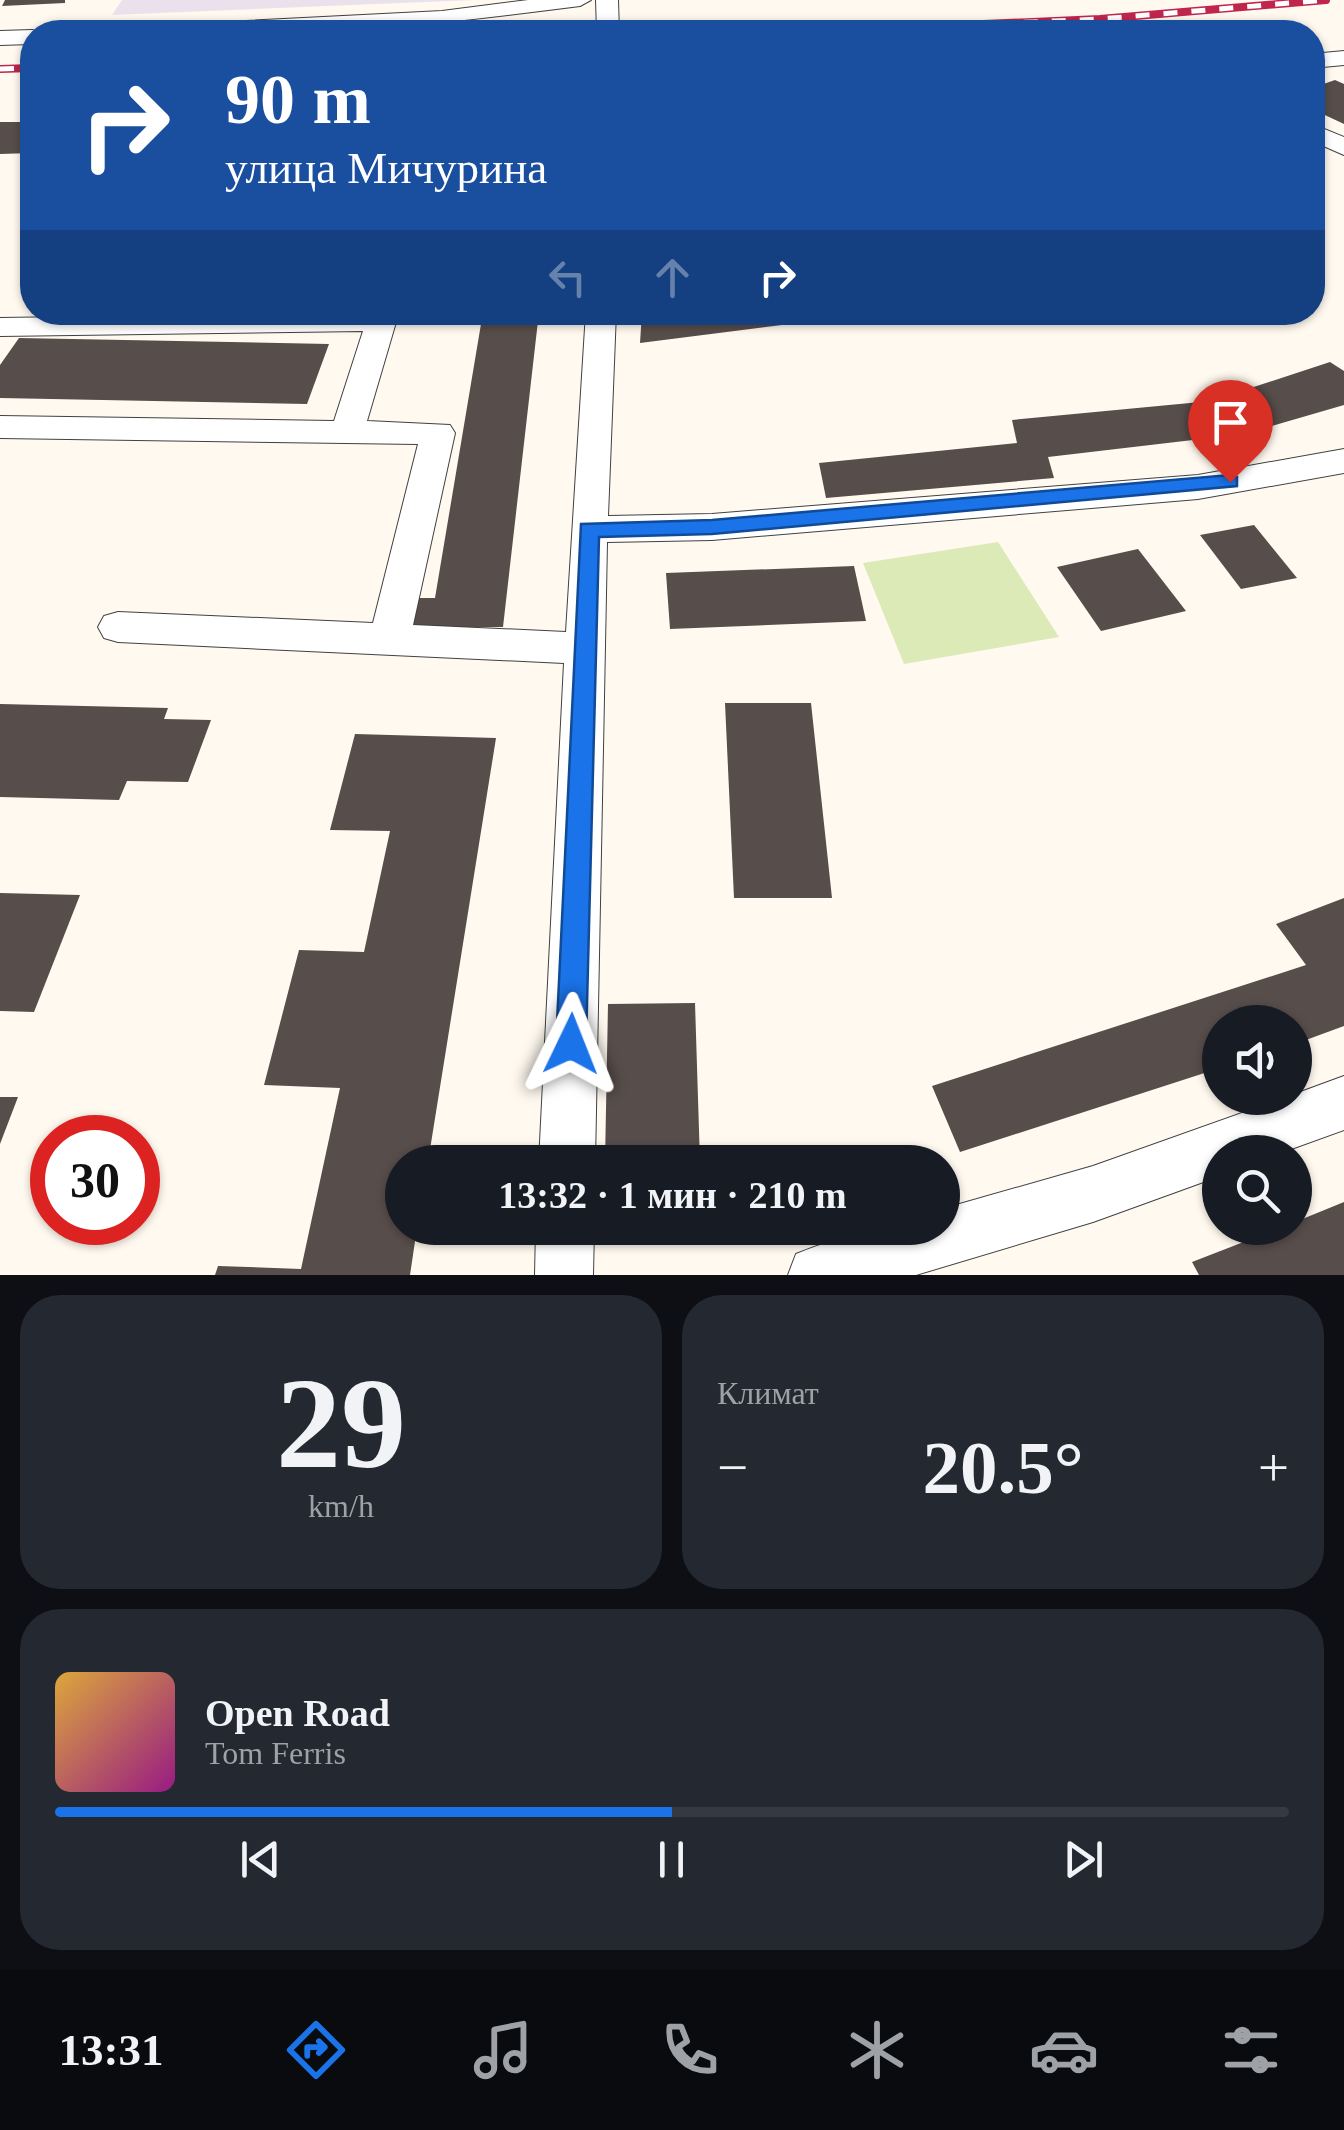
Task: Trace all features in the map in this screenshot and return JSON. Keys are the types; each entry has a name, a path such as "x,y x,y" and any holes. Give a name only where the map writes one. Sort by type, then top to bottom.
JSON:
{"street":[{"path":"387,20 580,0"},
{"path":"0,327 70,325"},
{"path":"347,432 381,325"},
{"path":"568,1145 584,648 600,325"},
{"path":"0,428 438,433 389,641"},
{"path":"589,530 712,527 1198,487 1344,461"},
{"path":"118,628 584,648"},
{"path":"832,1274 1094,1194 1344,1103"},
{"path":"564,1275 565,1245"}],"shaded area":[{"path":"122,0 474,0 112,15"}],"green space":[{"path":"998,542 1059,637 904,664 863,563"}],"building":[{"path":"5,0 65,0 65,3 2,6"},
{"path":"1335,80 1344,84 1344,124 1325,115 1325,83"},
{"path":"0,122 20,122 20,153 0,154"},
{"path":"481,325 538,325 503,627 411,628 416,598 435,598"},
{"path":"641,325 782,325 640,343"},
{"path":"19,338 329,344 307,404 0,398 0,365"},
{"path":"1330,362 1344,371 1344,405 1244,434 1048,457 1054,478 826,498 819,463 1017,443 1012,420 1211,401"},
{"path":"1254,525 1297,578 1241,589 1200,535"},
{"path":"1138,549 1186,611 1101,631 1057,567"},
{"path":"854,566 866,621 670,629 666,573"},
{"path":"725,703 811,703 832,898 734,898"},
{"path":"0,704 168,708 164,719 211,720 188,782 127,781 119,800 0,797"},
{"path":"355,734 496,738 431,1145 385,1145 385,1245 414,1245 410,1275 215,1275 218,1266 301,1269 340,1088 264,1085 299,950 364,952 390,831 330,830"},
{"path":"0,893 80,895 34,1012 0,1011"},
{"path":"1344,898 1344,1026 1312,1038 1312,1005 1202,1005 1202,1074 960,1152 932,1086 1306,965 1276,924"},
{"path":"695,1003 699,1145 605,1145 608,1004"},
{"path":"0,1097 18,1097 0,1144"},
{"path":"1344,1202 1344,1275 1199,1275 1192,1262 1236,1245 1312,1245 1312,1215"}],"railway":[{"path":"1077,20 1326,0"},
{"path":"0,69 20,68"}],"route":[{"path":"571,1044 589,530 712,527 1230,482"}]}
